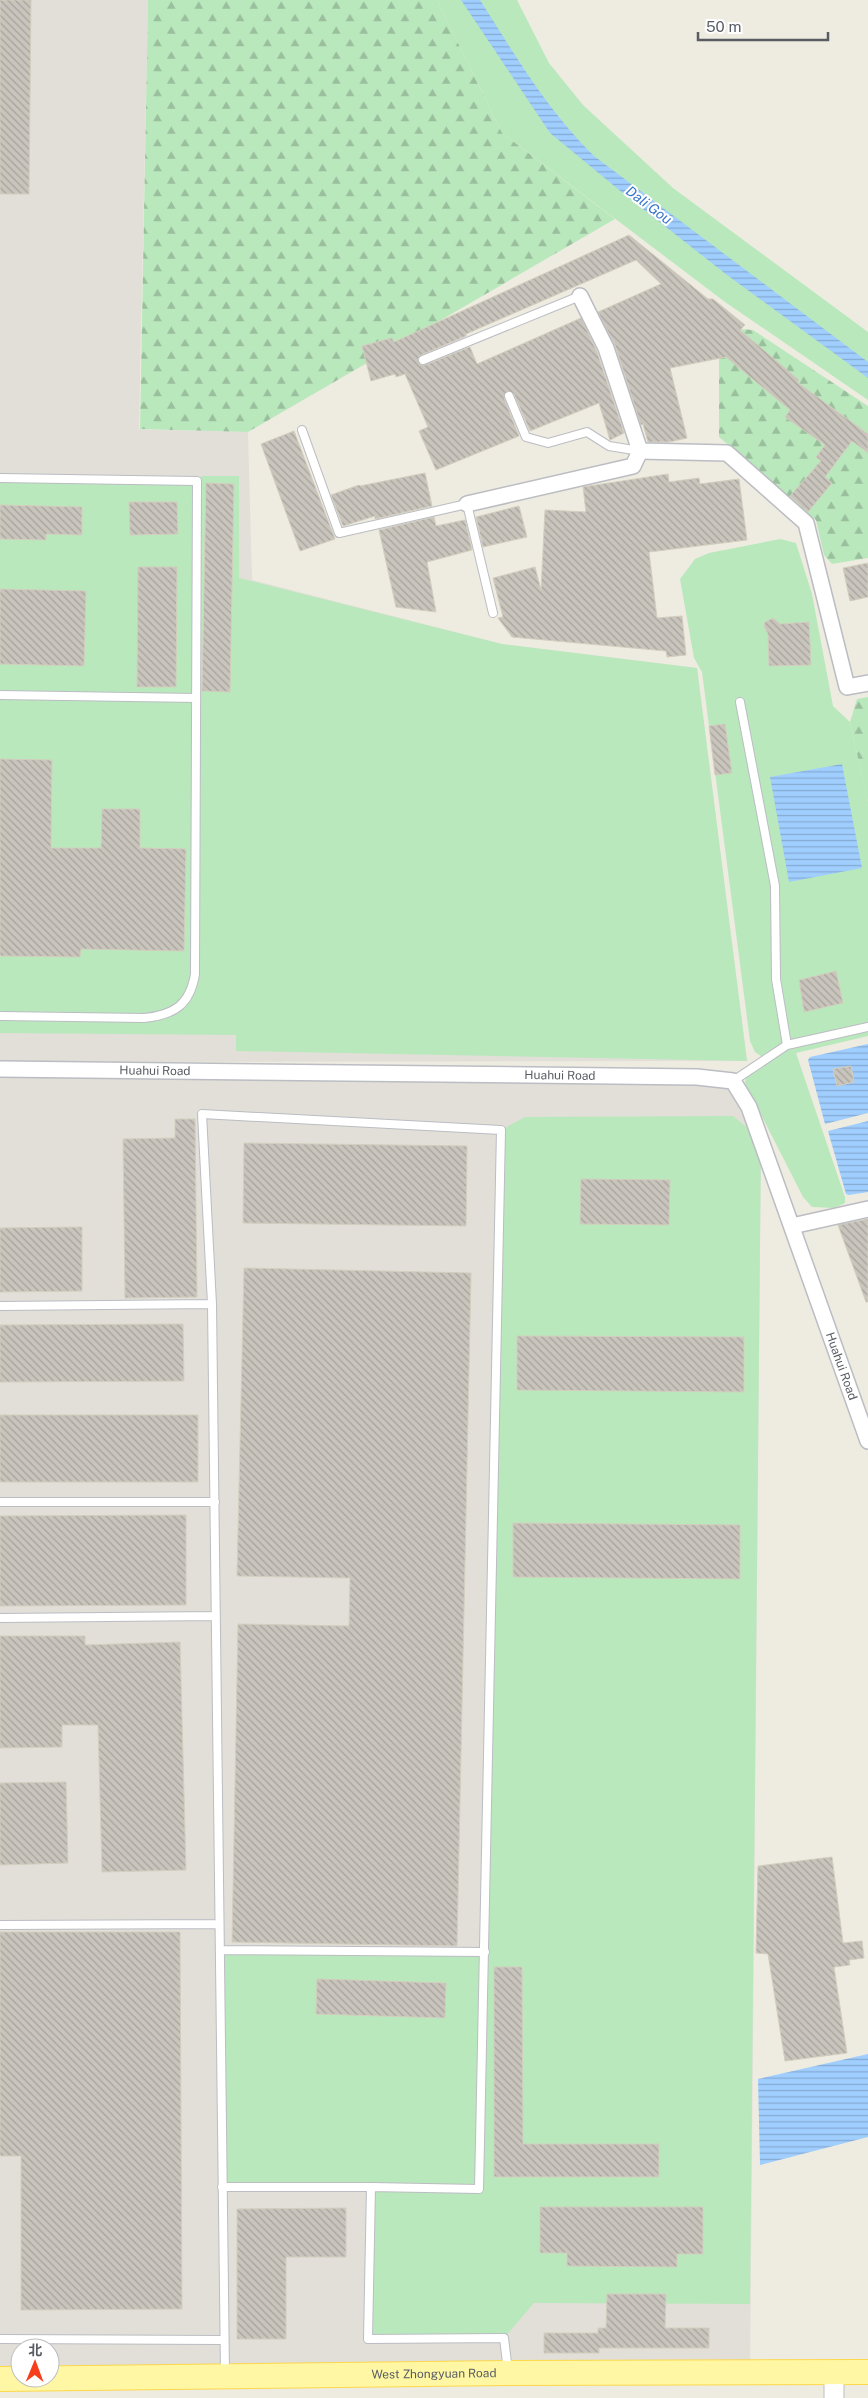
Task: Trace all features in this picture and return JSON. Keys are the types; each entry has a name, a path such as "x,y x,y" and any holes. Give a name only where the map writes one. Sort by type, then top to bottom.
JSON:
{"main road":[{"name":"West Zhongyuan Road","path":"0,2379 508,2373 868,2372"}],"street":[{"path":"467,504 632,466 640,452 606,348 580,296"},
{"path":"640,452 727,453 806,523 847,688 868,683"},
{"name":"Huahui Road","path":"0,1069 697,1077 733,1081 749,1106 868,1441"},
{"path":"792,1226 868,1209"},
{"path":"834,2372 834,2398"}],"lane":[{"path":"423,360 580,296"},
{"path":"509,396 526,437 548,443 587,432 609,446 640,452"},
{"path":"302,430 339,533 467,504 493,614"},
{"path":"0,478 197,481 195,974 193,990 176,1009 163,1016 0,1016"},
{"path":"0,695 196,698"},
{"path":"740,702 775,886 776,978 787,1045"},
{"path":"733,1081 787,1045 868,1027"},
{"path":"222,2187 479,2189 501,1130 202,1114 212,1304 223,2340 225,2377"},
{"path":"0,1306 212,1304"},
{"path":"0,1502 215,1502"},
{"path":"0,1618 216,1616"},
{"path":"0,1925 219,1924"},
{"path":"220,1950 485,1952"},
{"path":"371,2187 368,2339 504,2338 508,2373"},
{"path":"0,2339 223,2340"}],"shaded area":[{"path":"0,0 148,0 139,429 129,429 248,432 252,580 502,644 697,668 747,1061 0,1062"},
{"path":"0,1069 733,1081 761,1139 750,2372 60,2378 60,2338 10,2338 10,2379 0,2379"}],"green space":[{"path":"148,0 437,0 502,133 615,219 248,432 140,429"},
{"path":"437,0 517,0 549,63 583,105 673,188 868,332 868,400 725,302 502,133"},
{"path":"741,329 753,330 868,406 868,558 832,564 824,555 816,520 719,437 719,349"},
{"path":"202,476 239,476 239,578 502,644 697,668 747,1061 236,1051 236,1035 0,1033 0,478 197,481"},
{"path":"780,539 796,543 812,594 833,706 850,722 868,802 868,1036 796,1053 845,1197 845,1203 834,1208 812,1207 803,1197 745,1083 747,1071 765,1059 755,1052 750,1041 702,672 694,658 680,579 695,559 709,553"},
{"path":"868,697 868,803 850,722 857,699"},
{"path":"733,1116 761,1139 750,2304 534,2303 504,2338 368,2339 371,2187 222,2187 220,1950 485,1952 501,1130 525,1117"}],"water":[{"name":"Dali Gou","path":"461,0 480,0 547,101 561,120 594,156 868,362 868,378 727,275 550,133"},
{"path":"842,764 862,868 789,882 770,777"},
{"path":"868,1044 868,1113 825,1124 808,1060 810,1057"},
{"path":"868,1121 868,1192 849,1195 846,1194 828,1131"},
{"path":"868,2054 868,2137 760,2165 758,2079"}],"building":[{"path":"0,0 31,0 29,194 0,194"},
{"path":"629,235 708,299 713,299 745,325 740,330 799,380 797,382 868,434 868,453 852,441 825,477 832,483 808,512 790,496 821,461 816,457 825,445 785,417 790,410 726,357 670,368 687,438 669,442 648,442 615,345 598,312 661,284 636,260 466,334 466,336 421,355 418,359 419,364 425,365 470,347 477,364 581,318 597,352 624,433 610,440 599,403 530,431 514,394 507,391 504,398 519,436 436,470 419,431 428,427 405,374 396,377 395,374 371,381 362,346 392,338 394,342"},
{"path":"294,431 335,539 300,551 261,444"},
{"path":"425,473 432,506 375,519 375,516 343,526 331,495 359,485"},
{"path":"668,474 669,482 699,478 700,484 739,479 747,540 649,552 657,618 682,616 686,655 667,657 666,651 512,637 498,618 503,617 493,578 535,567 541,590 545,510 586,512 583,487"},
{"path":"206,483 234,484 230,692 202,691"},
{"path":"129,502 177,502 178,534 130,535"},
{"path":"0,505 82,507 82,535 46,534 46,540 0,539"},
{"path":"519,506 527,537 483,547 476,517"},
{"path":"434,517 436,526 465,520 472,550 427,562 436,612 396,607 379,530"},
{"path":"868,563 868,597 850,601 843,568"},
{"path":"138,567 177,567 176,687 137,687"},
{"path":"0,589 86,591 84,666 0,664"},
{"path":"773,618 780,624 809,622 811,665 769,666 768,634 764,626 765,622"},
{"path":"725,724 732,773 715,775 709,726"},
{"path":"0,759 52,760 51,848 101,848 102,809 140,809 140,848 186,849 184,951 81,949 80,957 0,956"},
{"path":"836,971 843,1003 804,1012 799,980"},
{"path":"851,1066 854,1082 837,1086 833,1069"},
{"path":"175,1119 195,1119 197,1297 125,1298 123,1139 175,1138"},
{"path":"244,1143 467,1146 466,1226 243,1223"},
{"path":"581,1179 670,1180 669,1225 580,1224"},
{"path":"868,1219 868,1302 866,1302 838,1225"},
{"path":"82,1227 82,1291 0,1292 0,1228"},
{"path":"244,1268 471,1273 457,1946 232,1942 238,1624 349,1626 350,1578 237,1576"},
{"path":"183,1324 184,1381 0,1382 0,1325"},
{"path":"517,1336 744,1337 744,1392 517,1390"},
{"path":"0,1415 198,1415 198,1482 0,1482"},
{"path":"186,1515 186,1605 0,1606 0,1516"},
{"path":"513,1523 740,1525 740,1579 513,1577"},
{"path":"0,1636 85,1636 85,1645 180,1642 186,1870 102,1872 98,1725 62,1725 62,1747 0,1748"},
{"path":"66,1782 68,1863 0,1865 0,1783"},
{"path":"832,1857 843,1943 862,1941 864,1958 849,1960 850,1965 834,1967 847,2053 785,2061 768,1954 756,1953 758,1866"},
{"path":"0,1932 180,1932 182,2309 21,2310 21,2156 0,2156"},
{"path":"494,1967 522,1967 523,2144 659,2144 659,2177 494,2177"},
{"path":"317,1979 446,1983 445,2018 316,2014"},
{"path":"540,2207 703,2207 703,2254 677,2254 677,2267 567,2266 567,2253 540,2253"},
{"path":"346,2208 346,2257 286,2257 286,2339 237,2339 237,2209"},
{"path":"607,2294 666,2294 665,2328 709,2328 709,2348 599,2348 599,2353 544,2353 544,2333 598,2333 598,2328 606,2328"}]}
